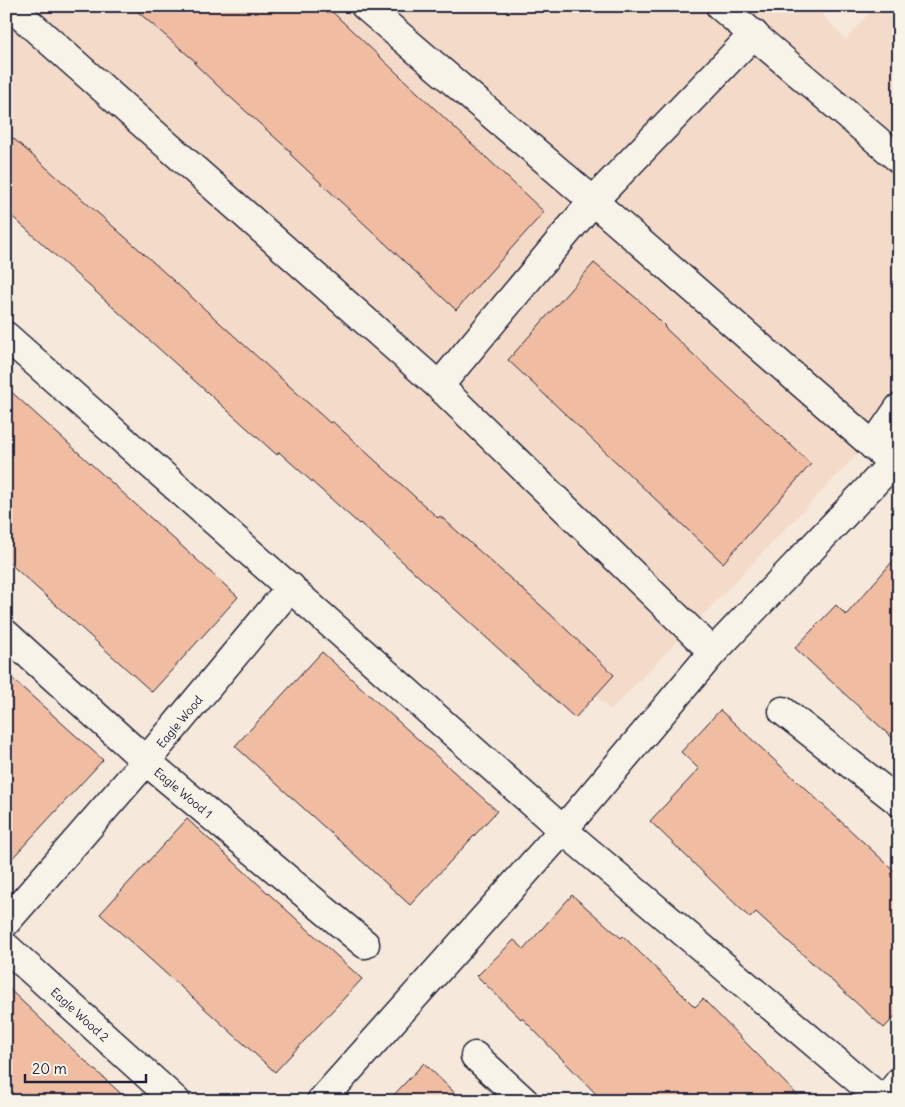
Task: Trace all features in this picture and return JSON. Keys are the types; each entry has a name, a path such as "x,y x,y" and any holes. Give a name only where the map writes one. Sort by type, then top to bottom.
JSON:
{"street":[{"path":"10,6 439,386 713,652"},
{"path":"365,6 593,201 888,459"},
{"path":"720,6 899,159"},
{"path":"439,386 593,201 754,34"},
{"path":"6,336 291,587 562,830 884,1101 899,1082"},
{"path":"321,1101 562,830 713,652 888,459 899,408"},
{"name":"Eagle Wood","path":"6,922 146,761 291,587"},
{"name":"Eagle Wood 1","path":"6,634 146,761 365,944"},
{"path":"783,711 899,802"},
{"name":"Eagle Wood 2","path":"6,947 176,1101"},
{"path":"475,1056 524,1101"}],"shaded area":[{"path":"6,6 815,6 846,40 875,6 897,6 899,411 611,710 6,141"}],"building":[{"path":"131,6 326,6 544,212 456,310 290,154 291,152 194,63 196,62"},
{"path":"6,132 142,252 330,423 332,421 438,518 440,516 548,612 614,675 575,718 360,523 279,452 277,455 6,211"},
{"path":"594,263 642,303 664,327 811,464 723,563 508,360"},
{"path":"6,387 238,597 152,692 6,560"},
{"path":"899,554 899,744 795,648 836,605 846,615"},
{"path":"322,652 497,811 410,905 235,746"},
{"path":"6,673 103,760 6,865"},
{"path":"720,710 899,875 899,1012 884,1028 756,912 750,918 650,821 699,769 681,752"},
{"path":"187,819 362,979 275,1072 100,914"},
{"path":"572,895 621,938 623,936 695,1007 703,999 803,1101 603,1101 522,1018 477,976 514,940 524,949"},
{"path":"6,986 83,1059 129,1101 6,1101"},
{"path":"424,1063 463,1101 388,1101"}]}
